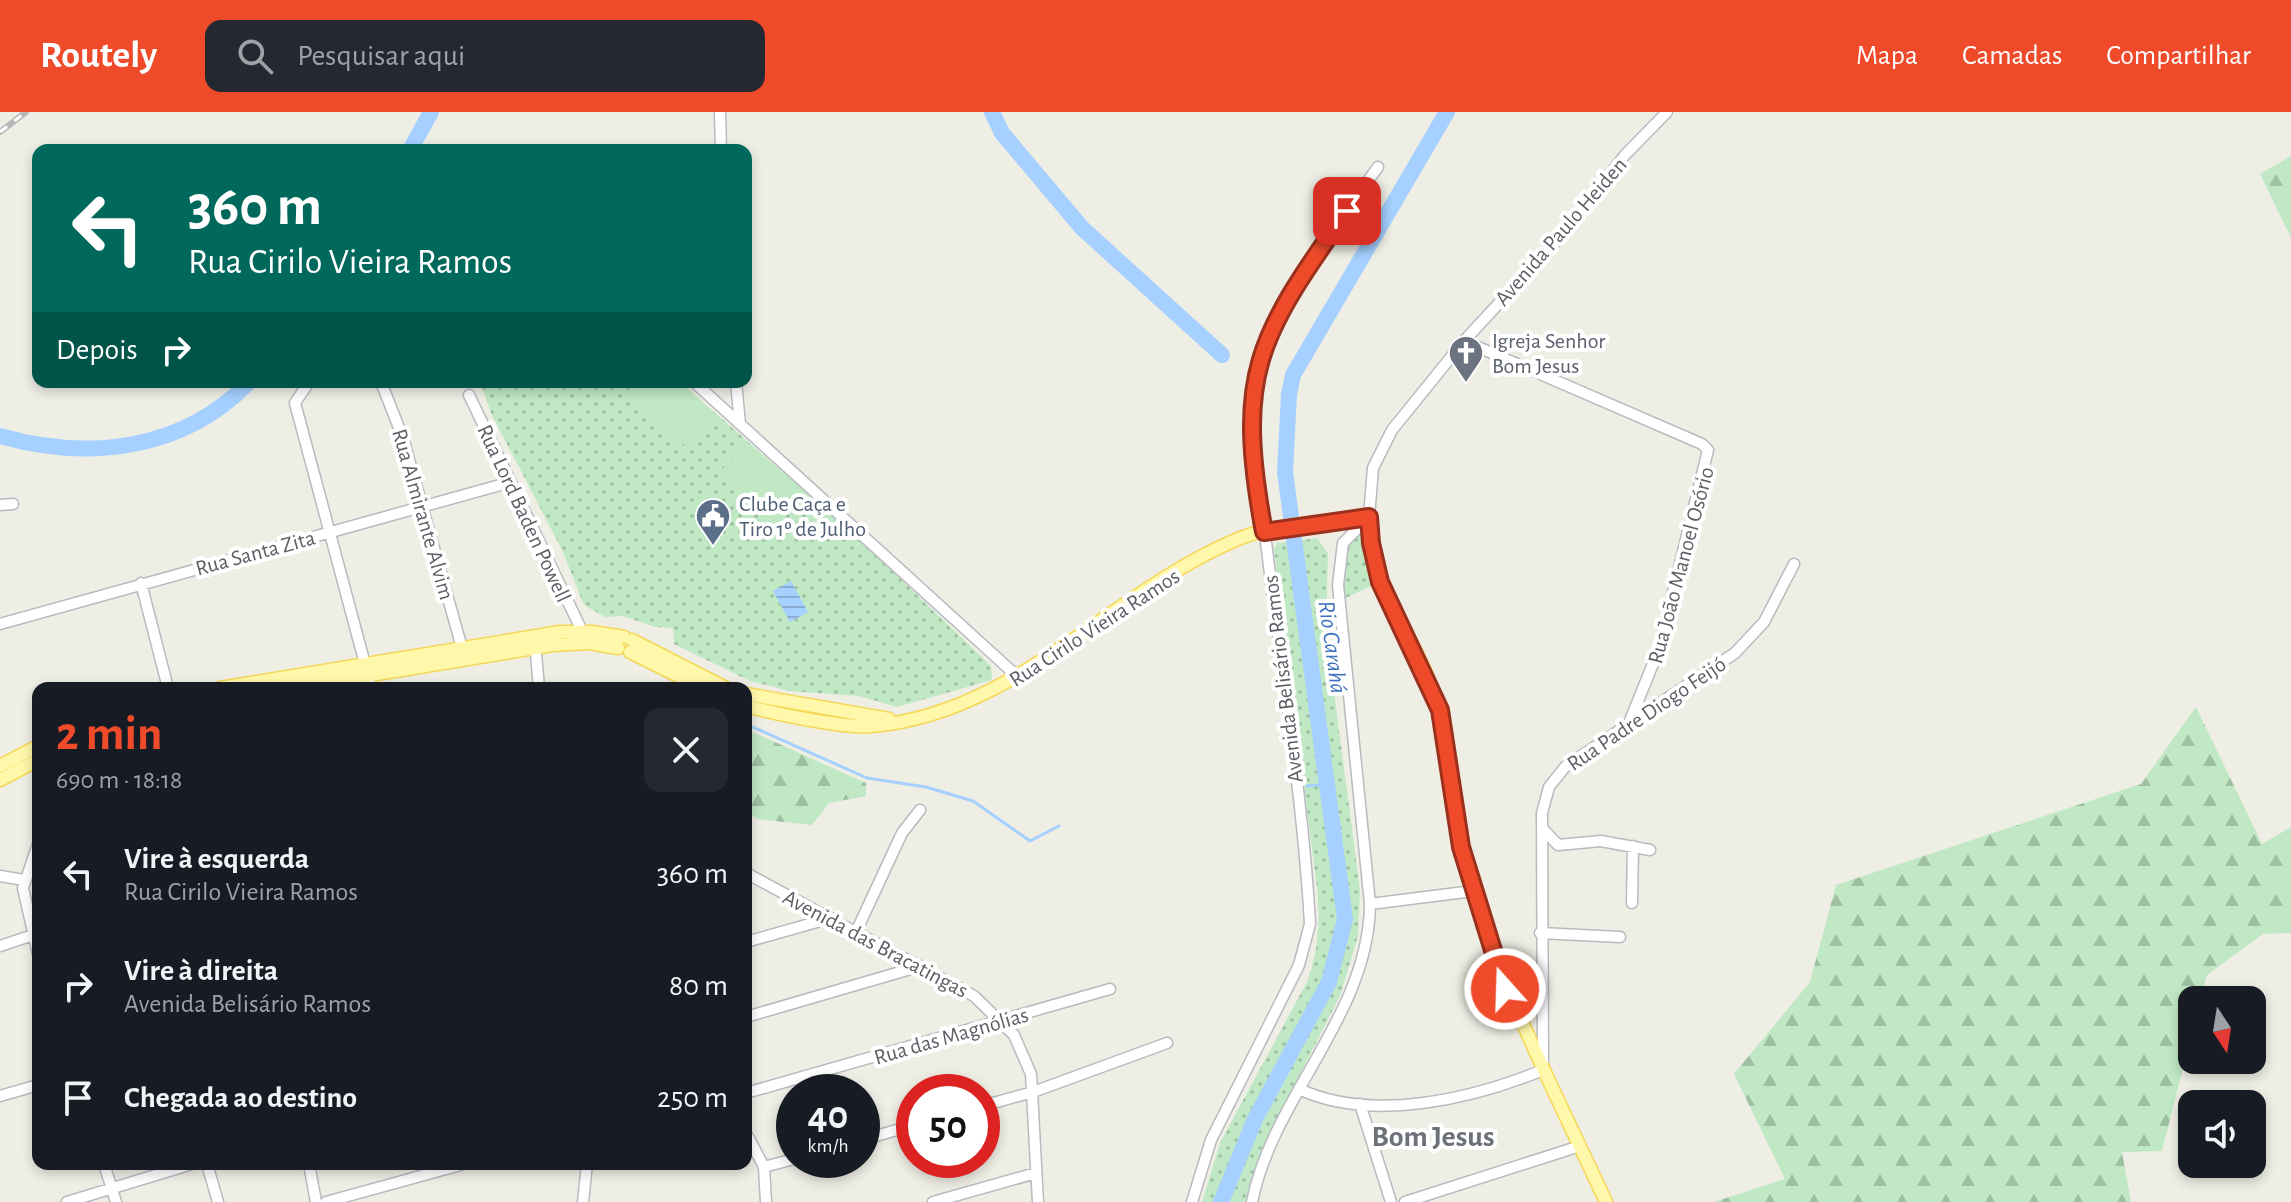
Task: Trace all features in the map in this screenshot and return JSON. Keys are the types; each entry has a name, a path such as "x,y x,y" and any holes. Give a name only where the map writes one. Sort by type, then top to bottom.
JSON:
{"main road":[{"name":"Rua Cirilo Vieira Ramos","path":"752,707 860,725 900,721 977,698 1018,677 1153,584 1231,542 1270,531 1369,517"},
{"path":"1369,517 1380,582 1440,710 1461,847 1505,989 1606,1202"},
{"path":"330,682 582,631 626,644 712,682"},
{"path":"294,682 368,676 462,648 535,642 626,644 692,682"},
{"name":"Rua Cirilo Vieira Ramos","path":"752,695 900,721"},
{"path":"0,766 32,749"},
{"path":"0,780 32,763"}],"street":[{"path":"720,112 721,144"},
{"name":"Avenida Paulo Heiden","path":"1369,517 1373,468 1385,441 1464,341 1562,235 1625,155 1667,112"},
{"name":"Avenida Belisário Ramos","path":"1192,1202 1211,1140 1299,965 1310,924 1270,531 1251,437 1253,383 1259,358 1289,294 1378,167"},
{"name":"Rua João Manoel Osório","path":"1464,341 1702,444 1708,450 1659,649 1629,724"},
{"path":"305,388 295,403 368,676"},
{"name":"Rua Almirante Alvim","path":"383,388 403,438 462,648"},
{"path":"701,388 1018,677"},
{"path":"737,388 740,424"},
{"name":"Rua Lord Baden Powell","path":"469,395 582,631"},
{"name":"Rua Santa Zita","path":"0,624 511,482"},
{"path":"0,505 13,504"},
{"path":"1252,1202 1267,1152 1361,967 1367,945 1370,904 1338,566 1343,543 1369,517"},
{"name":"Rua Padre Diogo Feijó","path":"1543,1070 1540,933 1542,828 1544,800 1555,777 1629,724 1712,671 1750,638 1779,597 1794,564"},
{"path":"141,583 166,682"},
{"path":"535,642 538,682"},
{"path":"856,932 902,833 920,810"},
{"path":"1542,828 1558,845 1601,841 1650,850"},
{"path":"1632,903 1633,846"},
{"path":"32,859 24,880 32,920"},
{"path":"0,876 24,880"},
{"name":"Avenida das Bracatingas","path":"752,876 974,996 1002,1020 1025,1055 1033,1092 1038,1202"},
{"path":"1370,904 1473,891"},
{"path":"752,940 831,918"},
{"path":"1540,933 1620,937"},
{"path":"0,946 32,936"},
{"path":"752,1015 921,966"},
{"name":"Rua das Magnólias","path":"752,1091 1110,989"},
{"path":"1000,1101 1167,1043"},
{"path":"1299,1089 1333,1101 1360,1104 1447,1097 1488,1089 1543,1070"},
{"path":"0,1096 32,1087"},
{"path":"1360,1104 1391,1202"},
{"path":"752,1144 764,1167 766,1202"},
{"path":"1405,1202 1580,1146"},
{"path":"764,1167 776,1164"},
{"path":"106,1170 116,1202"},
{"path":"67,1202 172,1170"},
{"path":"209,1170 218,1202"},
{"path":"310,1170 316,1202"},
{"path":"326,1202 442,1170"},
{"path":"583,1202 586,1170"},
{"path":"933,1202 1036,1173"}],"green space":[{"path":"2291,156 2291,238 2260,174"},
{"name":"Clube Caça e Tiro 1º de Julho","path":"482,388 687,388 861,541 991,666 992,680 897,707 859,696 789,691 750,681 674,644 673,628 655,627 623,616 605,617 584,605 563,552 491,413"},
{"path":"630,388 687,388 716,415 689,449 625,394"},
{"path":"747,442 803,489 771,523 718,474"},
{"path":"1369,517 1380,582 1339,601 1339,553"},
{"path":"1317,538 1328,553 1326,631 1360,890 1358,936 1340,996 1264,1145 1245,1202 1202,1202 1220,1143 1307,982 1316,947 1317,888 1274,549 1277,543"},
{"path":"2196,707 2262,844 2291,827 2291,933 2263,934 2207,975 2204,986 2178,986 2178,1074 2182,1074 2162,1151 2122,1152 2131,1202 1714,1202 1785,1179 1734,1074 1810,982 1836,885 2141,784"},
{"path":"752,732 866,783 866,796 829,803 812,825 758,819 752,816"}],"water":[{"path":"791,581 808,612 790,622 773,591"}],"waterway":[{"path":"413,144 431,112"},
{"path":"992,112 1002,133 1082,228 1222,355"},
{"name":"Rio Carahá","path":"1221,1202 1255,1119 1329,982 1345,919 1285,472 1289,394 1293,375 1447,112"},
{"path":"0,436 66,448 132,444 164,436 194,423 223,405 242,388"},
{"path":"752,727 867,778 926,787 973,801 1030,841 1059,826"},
{"path":"1307,786 1329,784"}],"railway":[{"path":"0,132 26,112"}],"place":[{"name":"Igreja Senhor Bom Jesus","path":"1466,384"},
{"name":"Clube Caça e Tiro 1º de Julho","path":"713,547"}],"district":[{"name":"Bom Jesus","path":"1433,1136"}],"route":[{"path":"1347,211 1278,314 1259,358 1253,383 1251,437 1264,532 1369,517 1374,561 1380,582 1440,710 1464,863 1505,989"}]}
